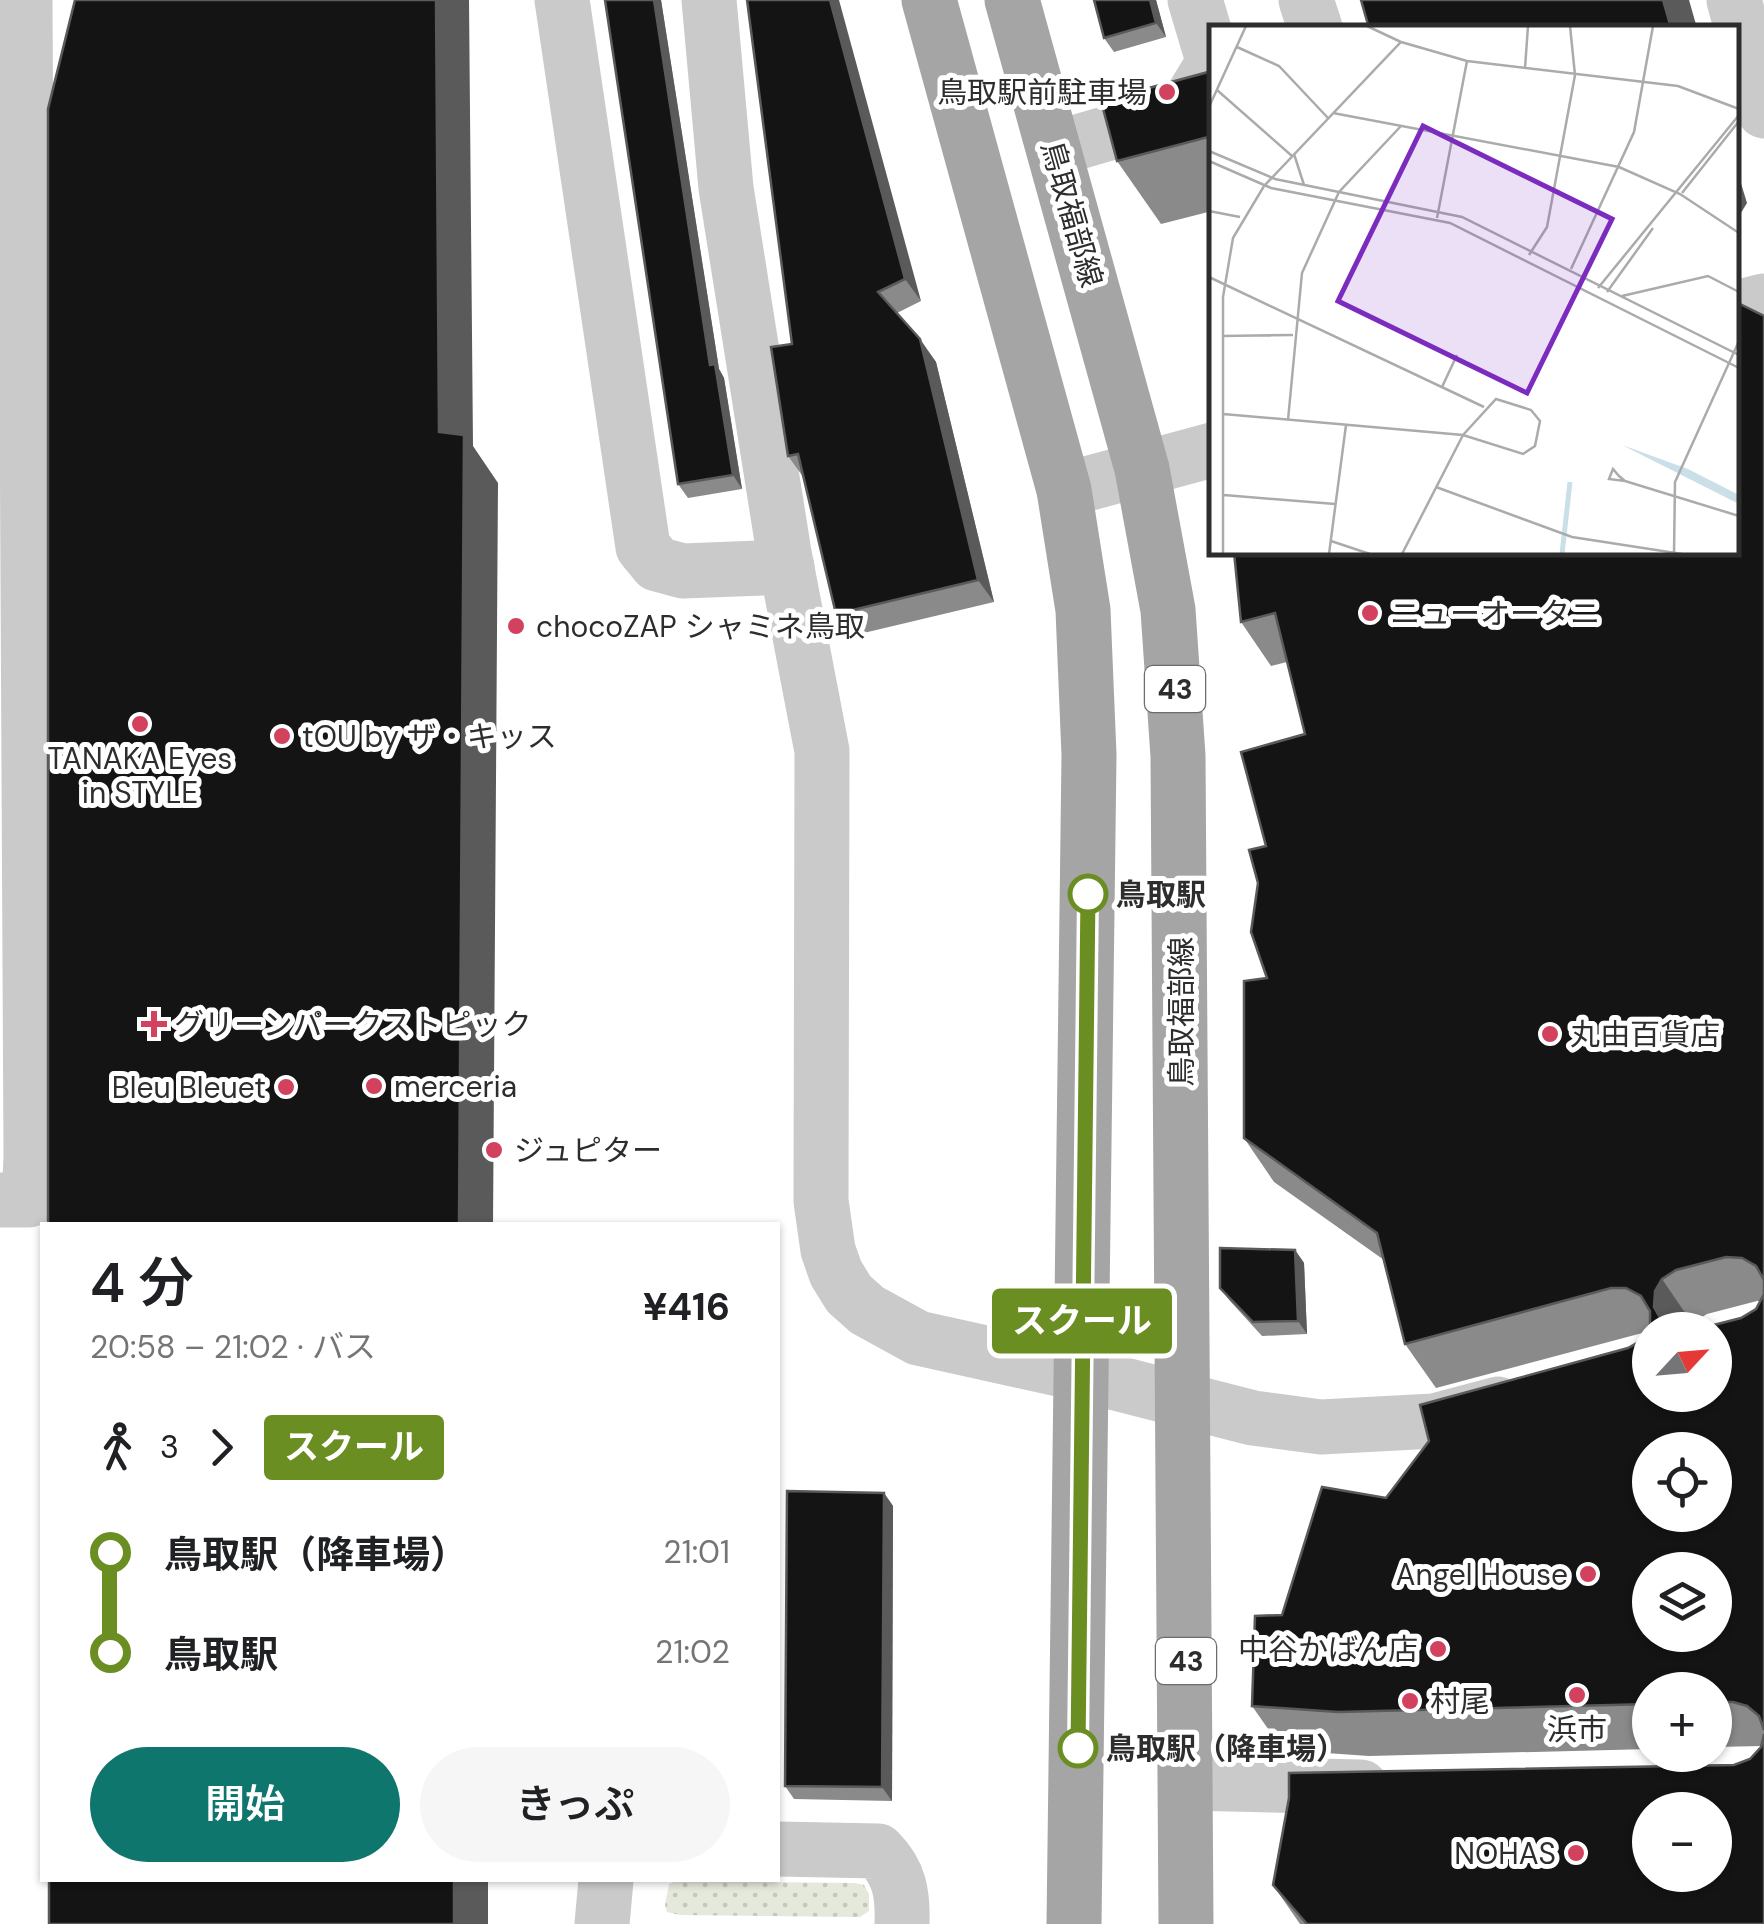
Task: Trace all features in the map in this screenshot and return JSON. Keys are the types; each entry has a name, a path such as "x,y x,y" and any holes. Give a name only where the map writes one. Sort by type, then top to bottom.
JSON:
{"main road":[{"path":"930,0 1064,490 1083,610 1090,754 1074,1924"},
{"name":"鳥取福部線","path":"1012,0 1142,469 1168,610 1178,738 1186,1924"}],"street":[{"path":"14,1200 32,1156 25,0"},
{"path":"562,0 643,548 657,564 683,571 787,567"},
{"path":"709,0 726,188 787,567 822,752 820,1200 836,1273 849,1294 867,1310 918,1338 1184,1398 1253,1418 1320,1426 1434,1421 1542,1392"},
{"path":"1196,0 1209,46"},
{"path":"1306,0 1313,25"},
{"path":"1734,0 1764,111"},
{"path":"1058,162 1184,111 1209,70"},
{"path":"1058,162 1209,133"},
{"path":"1739,307 1764,301"},
{"path":"1064,490 1209,451"},
{"path":"1187,1783 1408,1786"},
{"path":"780,1849 878,1851 892,1865 902,1892 902,1924"},
{"path":"602,1924 606,1882"}],"shaded area":[{"path":"855,1883 864,1885 869,1894 869,1911 860,1917 680,1915 667,1912 669,1884"}],"building":[{"path":"75,0 436,0 439,432 464,435 459,1222 48,1222 48,109"},
{"path":"605,0 654,0 710,365 715,364 733,475 678,484"},
{"path":"747,0 830,0 905,279 878,292 920,339 978,580 836,614 798,454 788,456 771,347 792,344"},
{"path":"1094,0 1150,0 1156,23 1104,38"},
{"path":"1361,0 1663,0 1670,25 1368,25"},
{"path":"1209,72 1209,137 1117,161 1101,101"},
{"path":"1739,304 1764,316 1764,1280 1756,1266 1742,1258 1726,1257 1676,1270 1662,1279 1655,1291 1657,1312 1650,1312 1641,1296 1626,1288 1611,1288 1405,1344 1377,1233 1244,1138 1244,981 1267,978 1251,932 1258,883 1249,850 1266,846 1241,752 1305,734 1275,613 1241,622 1234,555 1739,555"},
{"path":"1220,1248 1295,1250 1298,1321 1253,1322 1220,1288"},
{"path":"1764,1294 1764,1730 1759,1716 1747,1706 1732,1702 1732,1672 1632,1672 1632,1704 1338,1712 1252,1706 1255,1616 1282,1615 1322,1487 1386,1498 1429,1441 1420,1405 1632,1346 1632,1412 1732,1412 1732,1320 1756,1309"},
{"path":"787,1491 884,1493 882,1787 785,1786"},
{"path":"1764,1734 1764,1924 1307,1924 1273,1885 1289,1798 1289,1773 1632,1767 1632,1772 1732,1772 1732,1765 1750,1759 1761,1747"},
{"path":"49,1882 454,1882 454,1924 49,1924"}],"bus line":[{"name":"スクール","path":"1078,1748 1088,894"}],"place":[{"name":"鳥取駅前駐車場","path":"1167,92"},
{"name":"ニューオータニ","path":"1370,613"},
{"name":"chocoZAP シャミネ鳥取","path":"516,626"},
{"name":"TANAKA Eyes in STYLE","path":"140,724"},
{"name":"tOU by ザ・キッス","path":"282,736"},
{"name":"鳥取駅","path":"1088,894"},
{"name":"グリーンパークストピック","path":"154,1024"},
{"name":"丸由百貨店","path":"1550,1034"},
{"name":"merceria","path":"374,1086"},
{"name":"Bleu Bleuet","path":"286,1087"},
{"name":"ジュピター","path":"494,1150"},
{"name":"Angel House","path":"1588,1574"},
{"name":"中谷かばん店","path":"1438,1649"},
{"name":"浜市","path":"1577,1695"},
{"name":"村尾","path":"1410,1701"},
{"name":"鳥取駅（降車場）","path":"1078,1748"},
{"name":"NOHAS","path":"1576,1853"}]}
